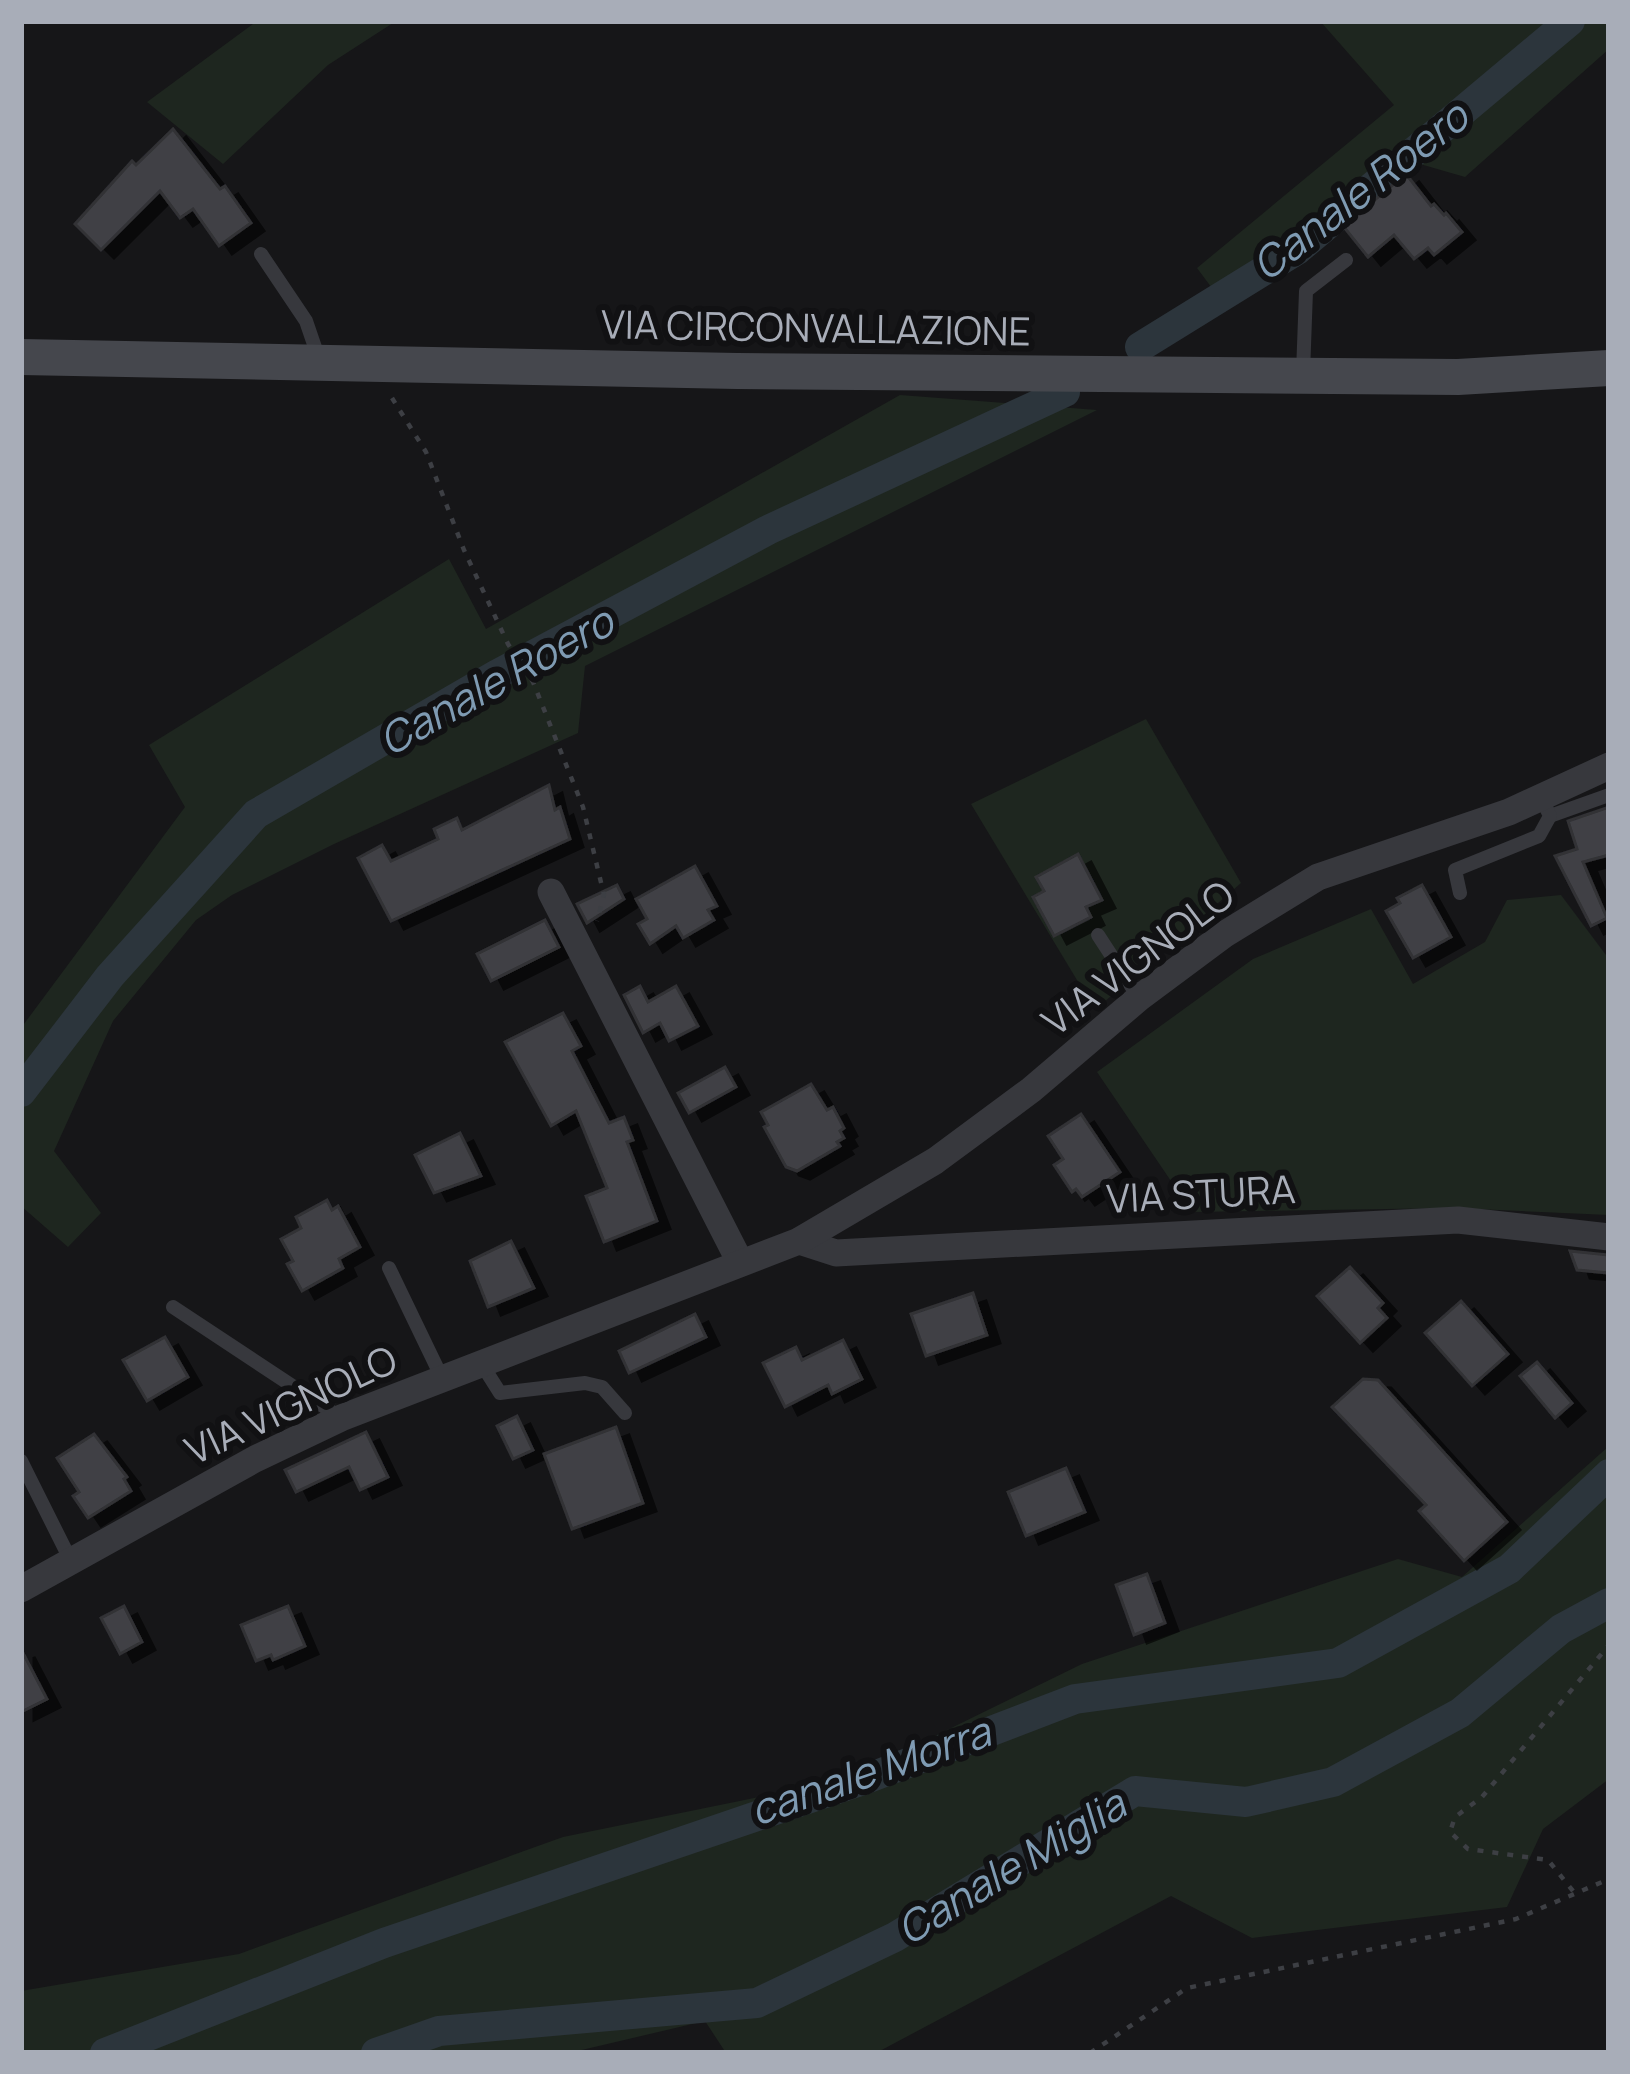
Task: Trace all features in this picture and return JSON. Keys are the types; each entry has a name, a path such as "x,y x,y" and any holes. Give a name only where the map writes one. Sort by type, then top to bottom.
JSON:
{"main road":[{"name":"VIA CIRCONVALLAZIONE","path":"21,357 1303,376 1458,377 1609,368"}],"street":[{"name":"VIA VIGNOLO","path":"21,1589 255,1459 341,1418 799,1241 935,1161 1225,934 1318,877 1509,812 1546,806 1609,766"},
{"path":"551,892 740,1262"},
{"name":"VIA STURA","path":"799,1241 836,1253 1458,1220 1609,1237"}],"lane":[{"path":"261,254 306,321 319,362"},
{"path":"1303,376 1306,291 1346,260"},
{"path":"1460,893 1455,870 1539,836 1546,806 1609,795"},
{"path":"1098,935 1139,998"},
{"path":"389,1268 442,1378"},
{"path":"173,1307 341,1418"},
{"path":"481,1364 500,1393 584,1383 602,1387 625,1413"},
{"path":"21,1461 71,1561"}],"path":[{"path":"370,362 426,452 464,550 508,644 533,682 583,807 604,895 586,960"},
{"path":"1573,1891 1548,1860 1468,1850 1450,1832 1455,1816 1482,1797 1609,1646"},
{"path":"1090,2053 1187,1988 1516,1918 1609,1879"}],"shaded area":[{"path":"257,21 396,21 328,65 223,164 147,102"},
{"path":"1320,21 1609,21 1609,49 1465,177 1413,162 1326,233 1307,256 1226,307 1197,268 1394,105"},
{"path":"900,395 1097,410 585,666 578,733 334,844 232,895 196,920 113,1021 54,1151 101,1213 68,1247 21,1206 21,1028 185,807 149,745 449,559 486,629"},
{"path":"1146,719 1241,883 1095,1010 971,804"},
{"path":"1561,895 1609,959 1609,1215 1455,1208 1192,1212 1097,1072 1253,959 1371,909 1413,984 1485,942 1507,900"},
{"path":"1609,1446 1609,1779 1543,1829 1507,1907 1252,1938 1171,1896 876,2053 726,2053 705,2021 569,2053 21,2053 21,1991 239,1954 563,1837 847,1779 1082,1664 1398,1559 1462,1577"}],"building":[{"path":"173,129 220,189 225,186 251,223 219,246 193,209 180,218 160,191 101,250 75,224 132,161 136,165"},
{"path":"1406,174 1431,206 1446,213 1462,232 1434,255 1428,248 1414,259 1394,235 1368,257 1343,226"},
{"path":"549,785 570,839 391,921 358,858 382,845 391,861 438,839 434,829 457,818 462,830"},
{"path":"1609,807 1609,855 1583,862 1607,918 1591,926 1555,856 1577,849 1568,821"},
{"path":"1078,854 1102,900 1086,907 1091,917 1054,936 1033,897 1044,891 1036,877"},
{"path":"695,866 717,906 708,910 714,920 683,938 676,926 650,944 638,924 647,919 636,899"},
{"path":"617,885 624,899 587,923 577,904"},
{"path":"1422,885 1451,937 1413,958 1386,911 1400,903 1397,898"},
{"path":"545,920 559,947 491,981 477,954"},
{"path":"640,986 648,1002 676,986 698,1026 669,1041 660,1023 643,1033 624,995"},
{"path":"563,1013 581,1046 572,1051 609,1123 624,1117 633,1140 627,1142 657,1221 604,1242 586,1196 607,1188 576,1111 551,1126 505,1042"},
{"path":"725,1067 736,1087 689,1113 678,1093"},
{"path":"811,1084 827,1110 833,1107 844,1138 837,1142 840,1146 797,1171 786,1167 761,1112"},
{"path":"1081,1114 1120,1172 1082,1197 1076,1189 1072,1192 1054,1165 1063,1159 1048,1136"},
{"path":"460,1133 481,1176 434,1193 415,1155"},
{"path":"327,1200 332,1210 338,1206 360,1247 339,1259 343,1268 302,1291 287,1264 293,1261 281,1239 301,1228 296,1217"},
{"path":"511,1241 534,1288 488,1307 470,1261"},
{"path":"1570,1251 1609,1255 1609,1273 1577,1270"},
{"path":"1350,1267 1383,1303 1378,1308 1387,1318 1360,1343 1317,1296"},
{"path":"973,1293 987,1335 926,1356 911,1314"},
{"path":"1461,1301 1508,1354 1472,1386 1425,1333"},
{"path":"695,1314 706,1337 629,1373 619,1351"},
{"path":"165,1337 188,1377 147,1401 123,1360"},
{"path":"843,1340 862,1379 832,1394 828,1385 785,1407 763,1363 796,1347 802,1360"},
{"path":"1537,1362 1572,1403 1555,1418 1520,1376"},
{"path":"1363,1379 1378,1380 1507,1522 1464,1561 1419,1511 1426,1505 1332,1407"},
{"path":"517,1416 533,1450 513,1459 497,1426"},
{"path":"616,1427 643,1503 572,1529 544,1454"},
{"path":"366,1432 388,1477 360,1490 349,1467 296,1492 285,1470"},
{"path":"94,1434 127,1477 131,1491 88,1518 73,1496 79,1492 57,1458"},
{"path":"1066,1468 1085,1512 1026,1536 1008,1492"},
{"path":"1147,1574 1165,1623 1134,1635 1116,1585"},
{"path":"124,1606 142,1642 120,1654 101,1618"},
{"path":"288,1606 305,1646 273,1660 271,1655 256,1661 241,1625"},
{"path":"21,1649 47,1699 21,1712"}],"waterway":[{"name":"Canale Roero","path":"1140,347 1297,250 1570,21"},
{"name":"Canale Roero","path":"21,1092 110,976 256,814 496,675 768,530 1065,392"},
{"name":"canale Morra","path":"105,2053 384,1943 866,1779 1075,1699 1338,1663 1509,1569 1609,1474"},
{"name":"Canale Miglia","path":"376,2053 439,2031 757,2003 895,1937 1135,1791 1246,1802 1333,1782 1460,1713 1561,1629 1609,1603"}]}
